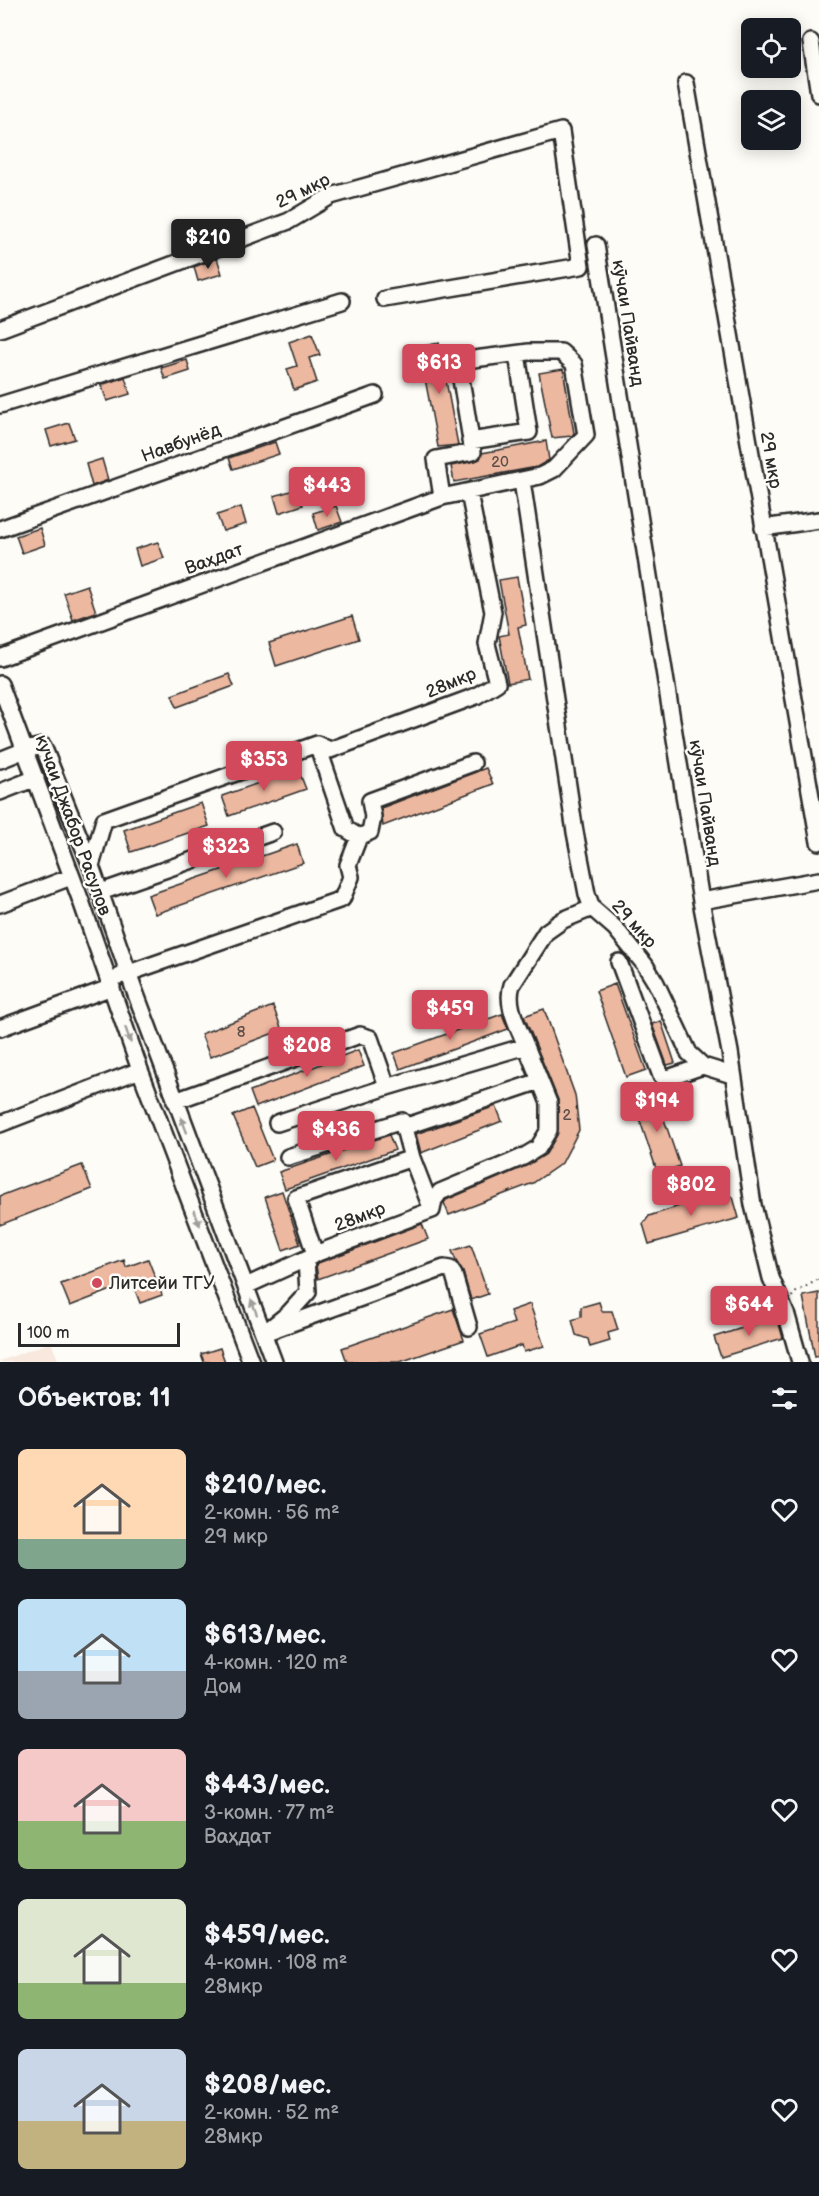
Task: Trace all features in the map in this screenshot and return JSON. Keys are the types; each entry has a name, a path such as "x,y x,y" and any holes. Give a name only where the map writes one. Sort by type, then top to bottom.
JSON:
{"street":[{"path":"811,42 819,94"},
{"name":"29 мкр","path":"686,83 819,842"},
{"name":"29 мкр","path":"0,329 289,221 331,196 561,131 581,266 385,299"},
{"name":"кӯчаи Пайванд","path":"596,245 701,901 730,1052 753,1205 771,1278 787,1316 800,1362"},
{"path":"0,405 342,301"},
{"path":"561,352 574,364 586,435 554,469 540,476 442,497 436,459 473,452 458,361 517,354 561,352"},
{"path":"470,441 529,432 517,354"},
{"name":"Навбунёд","path":"0,529 375,394"},
{"name":"29 мкр","path":"522,481 575,832 582,873 592,908 626,941 645,965 689,1053 703,1066"},
{"name":"28мкр","path":"91,866 104,820 317,744 330,750 476,696 497,683 487,644 494,612 470,498 461,493"},
{"name":"Ваҳдат","path":"0,658 442,497"},
{"path":"763,528 819,520"},
{"name":"кучаи Джабор Расулов","path":"0,684 111,984 140,1070 251,1361"},
{"path":"317,744 346,829 358,837"},
{"path":"0,760 42,746 101,892 128,973 272,1358 251,1361"},
{"path":"0,1028 111,984 128,973 342,899 351,876 348,865 358,837 370,832 373,817 370,801 473,763"},
{"path":"0,792 36,778"},
{"path":"101,892 273,832"},
{"path":"0,904 71,877"},
{"path":"701,901 819,880"},
{"path":"432,1210 434,1200 440,1192 523,1157 538,1148 549,1130 549,1103 515,1017 509,993 546,932 563,920 592,908"},
{"path":"619,962 661,1076 665,1079 671,1078 703,1066 732,1075"},
{"path":"175,1101 360,1035 370,1038 387,1087"},
{"path":"277,1123 387,1087 526,1046"},
{"path":"0,1124 140,1070"},
{"path":"404,1127 540,1081"},
{"path":"288,1157 402,1121 412,1158 432,1210"},
{"name":"28мкр","path":"412,1158 296,1198 310,1257 432,1210"},
{"path":"246,1286 310,1257 308,1292 289,1313 264,1334"},
{"path":"264,1334 444,1268 450,1269 453,1275 469,1327"}],"path":[{"path":"787,1316 793,1294 819,1279"}],"shaded area":[{"path":"51,1342 59,1362 0,1362 0,1361"}],"building":[{"path":"217,258 222,274 198,281 194,267"},
{"path":"312,334 320,355 309,358 317,382 294,390 287,369 297,366 289,342"},
{"path":"439,343 458,445 438,447 419,347"},
{"path":"187,360 190,371 165,379 161,368"},
{"path":"563,369 574,433 572,436 552,438 539,373"},
{"path":"125,377 130,394 107,401 101,385"},
{"path":"69,423 75,439 51,446 46,430"},
{"path":"546,441 549,460 537,467 454,482 451,466 480,459 482,453"},
{"path":"275,442 279,454 233,469 229,458"},
{"path":"102,459 108,480 92,486 86,464"},
{"path":"297,489 303,505 279,513 274,496"},
{"path":"336,506 342,522 318,530 313,513"},
{"path":"241,507 246,524 223,531 217,515"},
{"path":"40,528 45,545 22,553 16,536"},
{"path":"158,542 164,558 140,566 135,549"},
{"path":"517,577 526,625 518,627 528,679 508,683 499,636 509,634 499,580"},
{"path":"87,585 96,612 73,620 64,593"},
{"path":"352,616 359,639 276,666 269,643"},
{"path":"229,674 234,686 177,707 172,695"},
{"path":"486,768 493,784 383,826 381,808"},
{"path":"298,769 306,789 229,816 222,796"},
{"path":"201,803 209,826 131,852 124,830"},
{"path":"297,844 303,863 155,914 148,895"},
{"path":"615,984 646,1070 626,1077 596,991"},
{"path":"273,1006 282,1030 210,1057 201,1034"},
{"path":"544,1009 575,1095 579,1130 562,1163 533,1183 449,1215 444,1203 446,1200 528,1165 546,1154 557,1135 558,1100 524,1016"},
{"path":"502,1014 508,1029 400,1069 394,1053"},
{"path":"661,1021 675,1063 667,1065 652,1024"},
{"path":"358,1050 364,1066 256,1107 250,1091"},
{"path":"655,1093 680,1166 658,1174 633,1100"},
{"path":"496,1106 502,1121 421,1153 416,1134"},
{"path":"252,1108 273,1160 255,1167 233,1116"},
{"path":"389,1135 395,1150 285,1189 279,1172"},
{"path":"82,1165 92,1189 0,1225 0,1196"},
{"path":"282,1191 300,1244 283,1250 265,1197"},
{"path":"722,1192 733,1197 739,1218 649,1244 643,1224 649,1216"},
{"path":"422,1224 428,1239 318,1279 316,1265 318,1263"},
{"path":"471,1245 488,1294 471,1300 463,1272 452,1251"},
{"name":"Литсейи ТГУ","path":"148,1259 162,1295 140,1303 132,1282 70,1306 61,1284 124,1260 126,1267"},
{"path":"819,1293 819,1356 815,1357 803,1296"},
{"path":"599,1302 602,1311 612,1311 618,1330 608,1333 610,1341 590,1347 588,1339 576,1335 572,1320 581,1317 581,1307"},
{"path":"530,1304 544,1346 524,1352 522,1345 488,1357 480,1334 514,1323 510,1311"},
{"path":"453,1309 464,1340 400,1362 347,1362 342,1348"},
{"path":"777,1317 783,1338 721,1357 714,1337"},
{"path":"220,1348 225,1362 204,1362 201,1354"}],"place":[{"name":"Литсейи ТГУ","path":"97,1283"}]}
